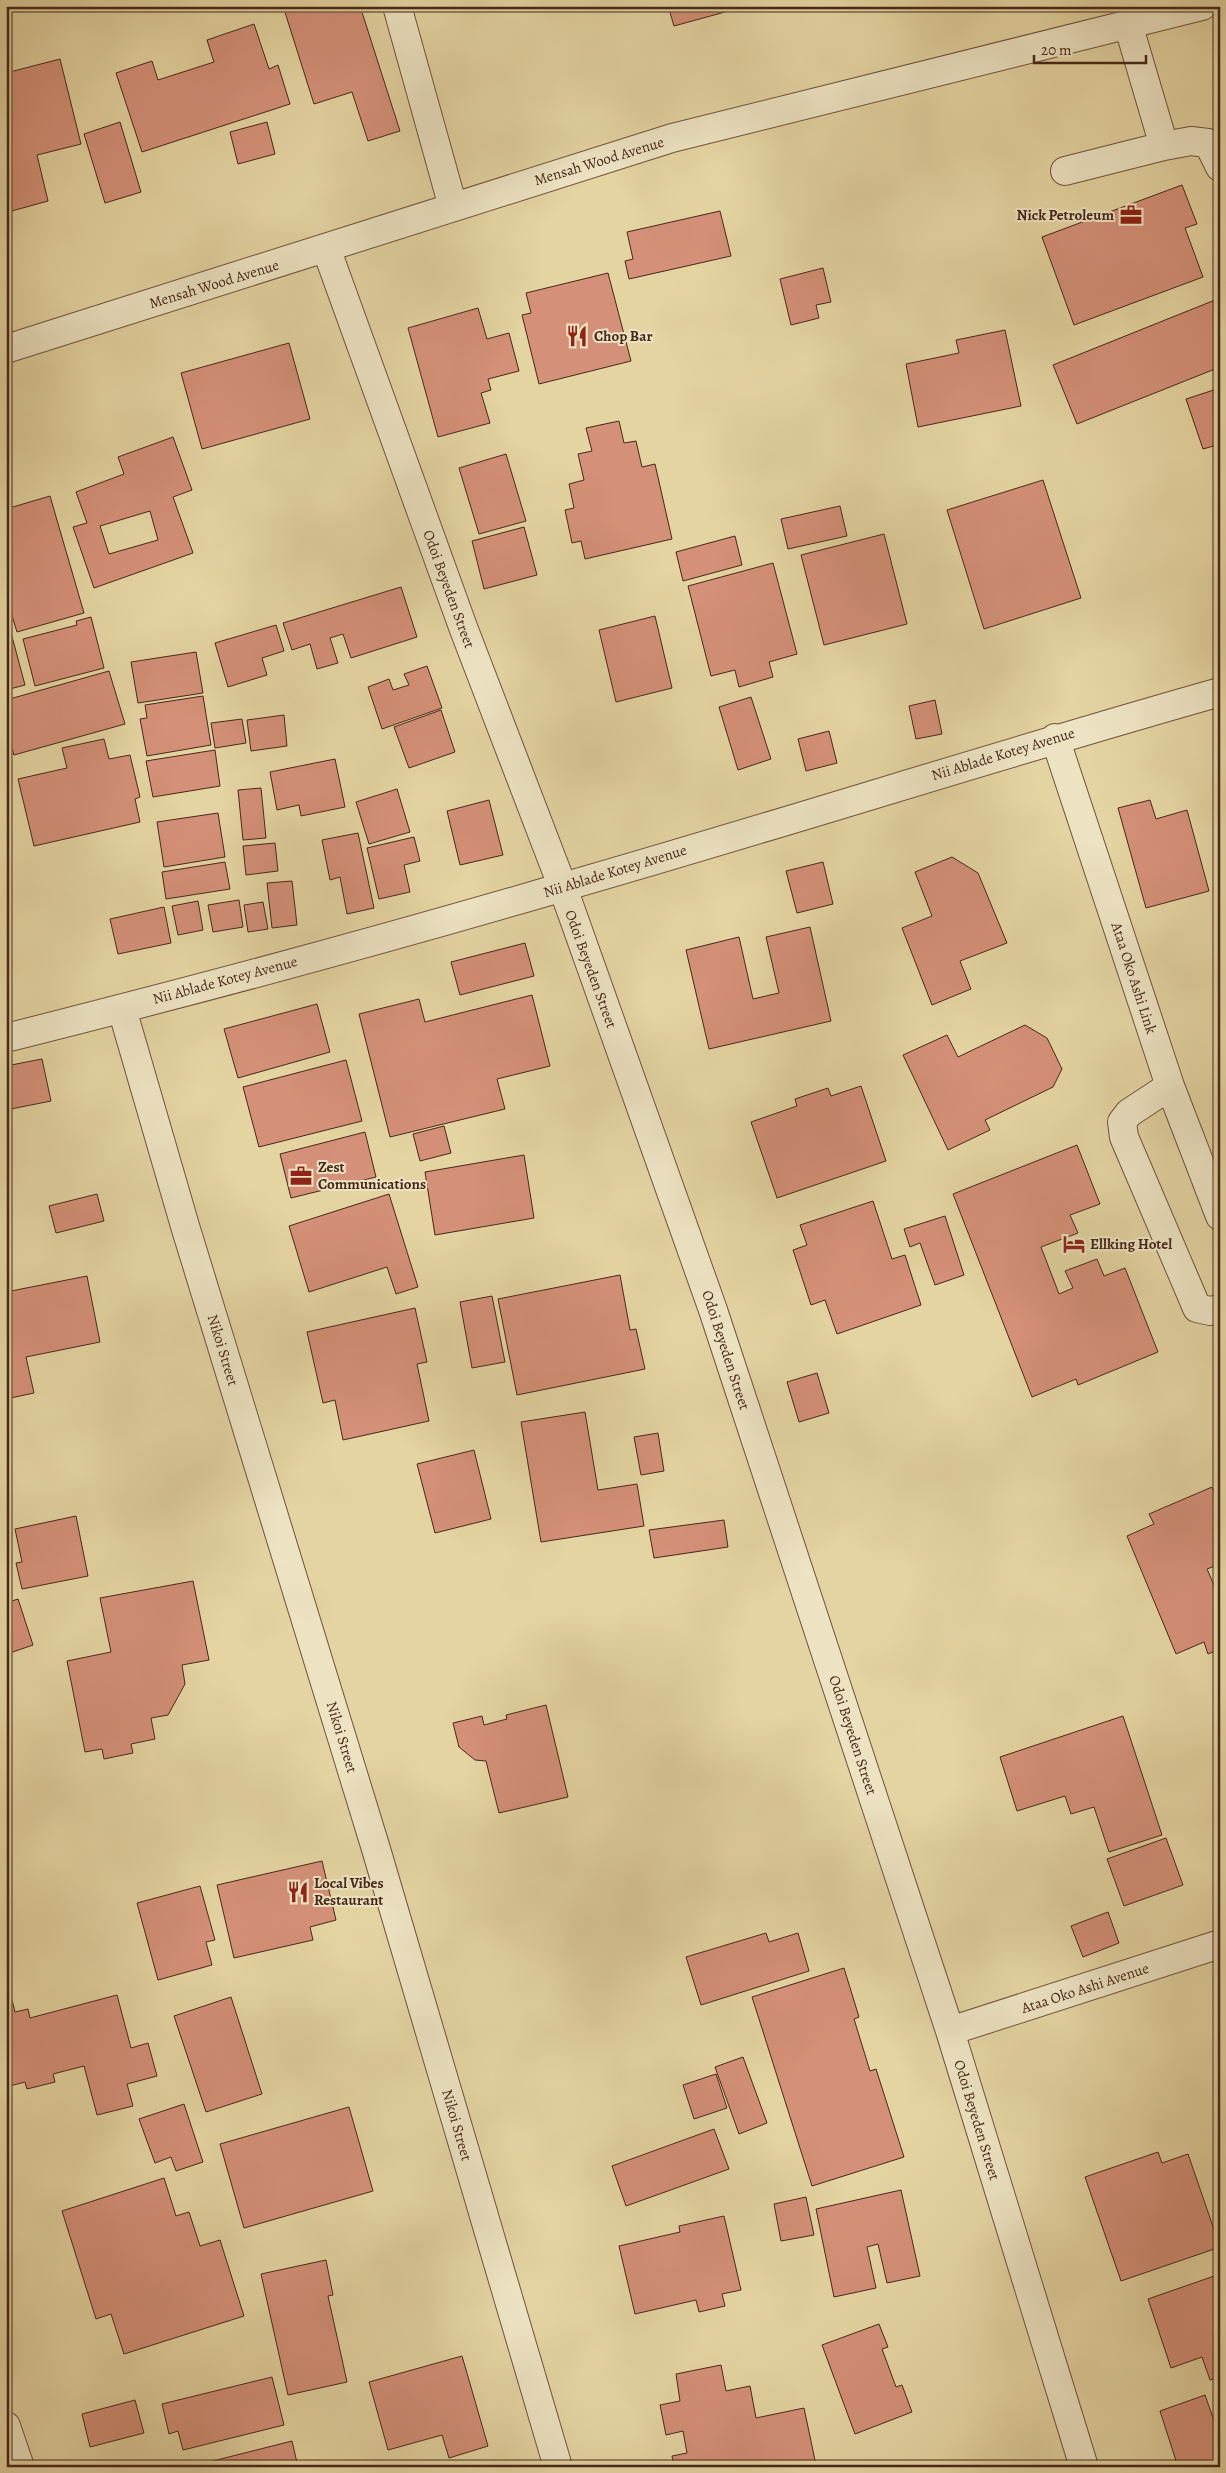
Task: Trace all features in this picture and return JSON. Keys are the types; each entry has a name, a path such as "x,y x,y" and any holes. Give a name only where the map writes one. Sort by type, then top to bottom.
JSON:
{"street":[{"path":"397,6 453,207"},
{"name":"Mensah Wood Avenue","path":"6,349 672,138 1142,17 1202,6"},
{"path":"1142,17 1164,146"},
{"path":"1065,171 1191,140 1208,143 1220,167"},
{"name":"Odoi Beyeden Street","path":"326,248 463,627 562,888 713,1310 950,2031 1084,2467"},
{"name":"Nii Ablade Kotey Avenue","path":"6,1038 122,1009 562,888 1055,738 1220,692"},
{"name":"Ataa Oko Ashi Link","path":"1055,738 1170,1086 1220,1216"},
{"name":"Nikoi Street","path":"122,1009 185,1226 376,1849 558,2467"},
{"path":"1170,1086 1129,1113 1122,1122 1124,1137 1197,1308 1210,1312 1220,1309"},
{"name":"Ataa Oko Ashi Avenue","path":"950,2031 1220,1944"},
{"path":"6,2426 20,2467"}],"building":[{"path":"283,6 360,6 400,131 368,141 352,92 314,104"},
{"path":"668,6 747,6 674,26"},
{"path":"254,24 269,69 278,65 290,104 142,152 116,73 152,61 158,80 214,62 207,40"},
{"path":"60,59 81,144 37,155 48,201 8,212 6,73"},
{"path":"120,122 141,192 105,203 84,134"},
{"path":"267,122 275,154 238,164 230,132"},
{"path":"1182,185 1197,224 1185,228 1203,277 1074,325 1042,237"},
{"path":"720,211 731,256 629,279 625,261 633,259 627,232"},
{"path":"823,268 831,302 816,305 819,318 791,325 780,279"},
{"path":"608,273 631,361 539,384 522,315 531,313 526,293"},
{"path":"1220,298 1220,367 1077,424 1053,365"},
{"path":"478,308 487,339 509,333 519,371 488,379 491,390 481,393 490,423 438,437 408,328"},
{"path":"1005,330 1021,406 918,427 906,364 959,353 956,340"},
{"path":"289,343 310,419 202,449 181,373"},
{"path":"1220,388 1220,444 1203,449 1186,399"},
{"path":"619,421 624,443 636,441 642,467 655,464 672,539 585,559 581,541 572,543 565,510 574,508 569,484 584,480 578,454 592,451 586,428"},
{"path":"173,437 192,490 173,497 193,553 94,588 73,527 87,523 76,492 124,474 118,457","holes":["150,511 158,540 109,554 100,526"]},
{"path":"506,454 526,521 479,534 459,468"},
{"path":"1043,480 1081,598 984,629 947,510"},
{"path":"50,496 84,613 17,632 6,596 6,509"},
{"path":"840,506 847,536 788,549 781,519"},
{"path":"524,527 537,575 484,589 472,541"},
{"path":"884,534 907,624 824,645 801,555"},
{"path":"735,536 742,565 683,581 676,552"},
{"path":"773,563 797,654 769,662 773,677 739,687 735,670 711,676 688,586"},
{"path":"401,587 417,637 351,658 343,634 330,638 338,663 317,669 310,644 292,650 283,623"},
{"path":"6,614 25,685 6,690"},
{"path":"655,616 672,688 616,702 599,630"},
{"path":"91,617 104,668 35,686 23,639 77,625 76,621"},
{"path":"276,625 284,651 262,658 267,675 228,687 215,643"},
{"path":"196,652 203,693 138,703 131,662"},
{"path":"427,666 442,708 382,729 368,687 389,679 393,690 409,685 404,674"},
{"path":"109,671 125,724 14,755 6,730 6,700"},
{"path":"203,696 211,745 147,756 140,719 147,718 145,705"},
{"path":"751,697 771,759 738,770 719,707"},
{"path":"935,700 942,734 916,739 909,706"},
{"path":"441,710 455,752 409,768 394,727"},
{"path":"284,715 287,746 251,751 247,720"},
{"path":"242,719 246,743 215,748 211,723"},
{"path":"829,731 837,763 806,771 798,739"},
{"path":"104,739 109,759 130,755 140,797 135,799 140,822 34,846 18,779 67,768 62,748"},
{"path":"215,750 220,786 153,797 146,761"},
{"path":"335,759 345,807 301,816 299,805 277,810 270,772"},
{"path":"261,788 266,838 243,840 238,790"},
{"path":"397,789 410,832 369,844 356,802"},
{"path":"489,800 503,855 460,865 447,811"},
{"path":"1150,800 1156,819 1187,810 1209,891 1146,908 1118,808"},
{"path":"218,813 225,857 164,867 157,822"},
{"path":"358,833 374,908 347,914 340,877 330,880 322,840"},
{"path":"414,837 420,861 404,865 410,892 379,899 367,848"},
{"path":"275,843 278,871 246,875 243,846"},
{"path":"952,857 978,873 1007,943 960,961 971,989 932,1005 902,928 932,916 915,872"},
{"path":"225,862 230,889 166,899 162,872"},
{"path":"823,862 833,904 797,913 786,871"},
{"path":"292,881 297,925 272,928 267,883"},
{"path":"239,900 243,927 213,932 208,905"},
{"path":"198,901 203,930 178,935 172,906"},
{"path":"263,902 268,929 248,932 244,905"},
{"path":"164,907 171,943 118,954 110,919"},
{"path":"810,927 831,1021 709,1049 686,950 739,937 753,999 779,993 766,937"},
{"path":"525,943 534,976 460,995 451,962"},
{"path":"532,995 550,1066 497,1079 505,1109 390,1137 359,1014 419,999 425,1022"},
{"path":"317,1004 330,1052 238,1078 224,1029"},
{"path":"1025,1025 1047,1038 1062,1069 1053,1087 985,1120 990,1130 948,1150 903,1055 947,1035 958,1057"},
{"path":"42,1059 51,1101 6,1110 6,1066"},
{"path":"346,1060 362,1121 259,1147 243,1087"},
{"path":"861,1086 886,1161 777,1198 751,1122 797,1106 795,1099 828,1088 831,1096"},
{"path":"444,1126 451,1153 420,1161 413,1134"},
{"path":"365,1132 376,1177 291,1198 280,1154"},
{"path":"1077,1145 1100,1204 1070,1215 1078,1233 1041,1247 1059,1294 1073,1288 1065,1271 1097,1259 1104,1276 1125,1268 1158,1352 1078,1385 1076,1379 1032,1397 953,1194"},
{"path":"524,1155 534,1218 435,1235 425,1172"},
{"path":"97,1194 104,1221 56,1233 49,1206"},
{"path":"389,1194 418,1287 396,1294 387,1267 309,1292 289,1226"},
{"path":"873,1201 892,1259 905,1255 921,1305 837,1334 825,1300 811,1305 793,1250 807,1245 800,1225"},
{"path":"945,1216 964,1275 935,1285 920,1243 910,1247 904,1229"},
{"path":"620,1275 630,1330 636,1329 645,1369 517,1395 498,1299"},
{"path":"87,1276 100,1342 26,1357 34,1393 6,1399 6,1292"},
{"path":"492,1296 505,1362 472,1368 460,1302"},
{"path":"415,1308 427,1362 417,1364 429,1421 343,1440 335,1400 323,1403 307,1332"},
{"path":"817,1373 829,1413 799,1422 787,1382"},
{"path":"585,1412 598,1490 637,1484 644,1526 541,1542 521,1422"},
{"path":"658,1433 664,1471 641,1475 634,1437"},
{"path":"474,1450 491,1519 435,1533 417,1464"},
{"path":"1212,1487 1220,1507 1220,1539 1218,1540 1220,1564 1207,1569 1217,1592 1220,1591 1220,1649 1208,1654 1204,1642 1176,1654 1127,1536 1154,1524 1149,1514"},
{"path":"76,1516 88,1576 22,1589 16,1563 22,1562 15,1529"},
{"path":"724,1520 728,1547 654,1558 649,1530"},
{"path":"193,1581 209,1660 182,1665 185,1684 168,1715 151,1718 155,1739 131,1744 133,1753 104,1759 102,1749 85,1752 67,1661 111,1652 100,1598"},
{"path":"18,1599 33,1645 7,1654 6,1603"},
{"path":"546,1705 568,1797 499,1813 486,1761 475,1760 459,1747 453,1723 482,1716 484,1725 507,1719 506,1715"},
{"path":"1123,1716 1162,1835 1109,1852 1094,1807 1071,1814 1065,1796 1017,1811 1000,1757"},
{"path":"1166,1838 1183,1885 1124,1906 1107,1859"},
{"path":"322,1861 336,1920 310,1927 313,1940 234,1958 217,1885"},
{"path":"200,1886 215,1940 206,1942 212,1965 158,1980 137,1903"},
{"path":"1108,1912 1119,1943 1083,1957 1071,1926"},
{"path":"766,1933 769,1942 798,1933 809,1971 701,2005 686,1957"},
{"path":"844,1968 859,2017 854,2019 870,2071 876,2069 904,2157 812,2186 752,1997"},
{"path":"117,1995 131,2048 148,2043 157,2076 127,2084 133,2106 97,2115 84,2066 53,2074 55,2082 27,2089 25,2082 6,2087 6,2002 12,2000 15,2012 28,2009 30,2018"},
{"path":"231,1997 262,2094 206,2112 174,2016"},
{"path":"743,2057 767,2123 739,2134 715,2067"},
{"path":"716,2074 727,2108 694,2119 683,2085"},
{"path":"184,2104 203,2162 176,2171 171,2157 155,2163 139,2119"},
{"path":"349,2107 373,2191 244,2228 220,2144"},
{"path":"714,2129 729,2169 626,2206 612,2166"},
{"path":"1158,2152 1162,2163 1188,2154 1220,2247 1121,2281 1085,2177"},
{"path":"164,2178 176,2216 189,2212 200,2246 220,2240 244,2316 124,2354 111,2314 96,2319 62,2211"},
{"path":"901,2190 920,2276 887,2283 878,2244 867,2247 876,2288 834,2297 816,2209"},
{"path":"806,2197 814,2235 781,2241 774,2204"},
{"path":"724,2216 741,2290 722,2294 725,2306 699,2312 696,2300 635,2314 619,2246 680,2232 679,2226"},
{"path":"326,2260 333,2295 328,2296 347,2382 288,2395 261,2274"},
{"path":"1220,2274 1220,2377 1210,2380 1202,2357 1171,2368 1148,2299"},
{"path":"879,2324 888,2347 882,2349 896,2387 902,2385 912,2412 855,2434 822,2345"},
{"path":"462,2356 488,2446 449,2458 442,2435 388,2450 369,2382"},
{"path":"721,2365 726,2391 750,2386 756,2418 804,2408 816,2465 674,2467 672,2456 687,2453 683,2431 666,2435 660,2405 680,2401 676,2374"},
{"path":"272,2377 284,2425 183,2450 178,2431 169,2434 162,2404"},
{"path":"1205,2395 1220,2438 1220,2467 1178,2467 1160,2411"},
{"path":"135,2400 144,2433 90,2447 82,2414"},
{"path":"292,2441 298,2467 189,2467"}],"place":[{"name":"Nick Petroleum","path":"1131,215"},
{"name":"Chop Bar","path":"577,336"},
{"name":"Zest Communications","path":"301,1176"},
{"name":"Ellking Hotel","path":"1074,1244"},
{"name":"Local Vibes Restaurant","path":"298,1892"}]}
